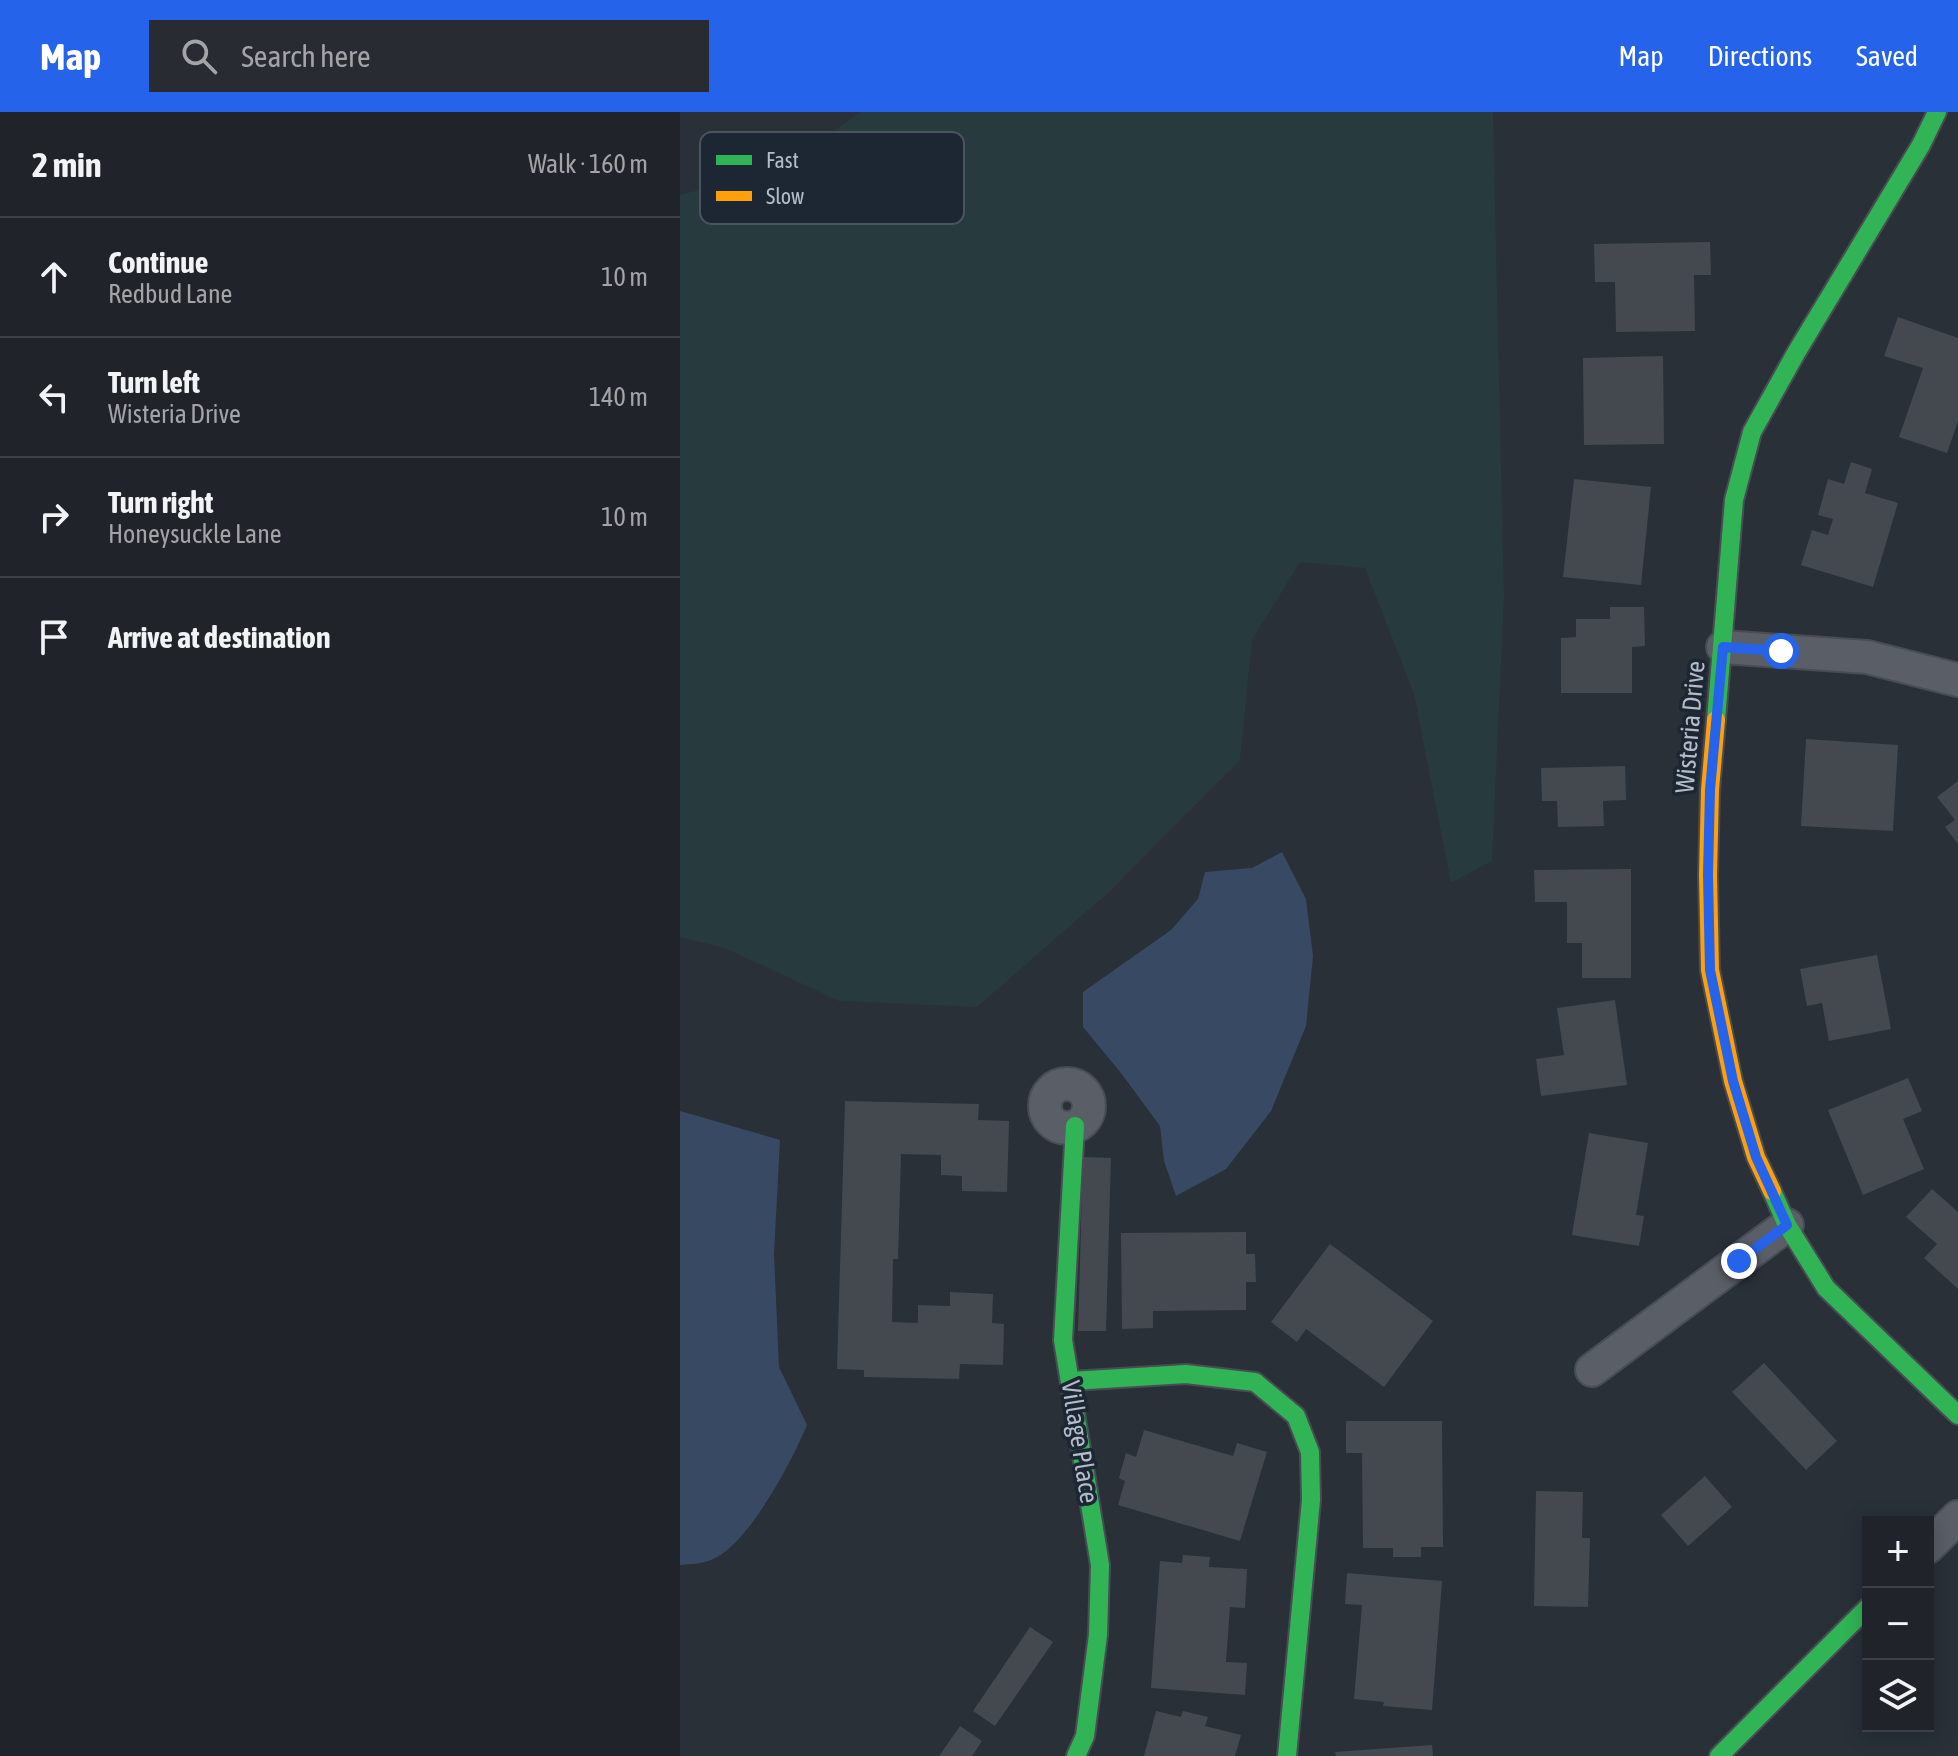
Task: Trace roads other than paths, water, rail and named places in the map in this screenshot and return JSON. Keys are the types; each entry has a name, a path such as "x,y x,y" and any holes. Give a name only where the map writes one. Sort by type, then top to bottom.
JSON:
{"street":[{"name":"Wisteria Drive","path":"1937,112 1921,145 1752,432 1734,500 1710,790 1708,875 1710,970 1733,1081 1756,1157 1787,1225 1826,1288 1958,1415"},
{"path":"1723,647 1867,657 1958,680"},
{"name":"Village Place","path":"1075,1126 1063,1340 1100,1565 1098,1635 1085,1736 1076,1756"},
{"path":"1592,1370 1787,1225"},
{"path":"1071,1381 1186,1374 1255,1382 1296,1416 1310,1452 1311,1500 1289,1754"},
{"path":"1934,1541 1958,1517"},
{"path":"1719,1756 1862,1613"}],"water":[{"path":"1282,852 1306,899 1313,956 1306,1026 1271,1111 1226,1169 1176,1196 1164,1161 1160,1126 1083,1027 1083,992 1171,930 1198,899 1205,872 1252,868"},
{"path":"680,1111 780,1140 774,1254 779,1367 807,1425 780,1480 740,1538 711,1560 680,1565"}]}
